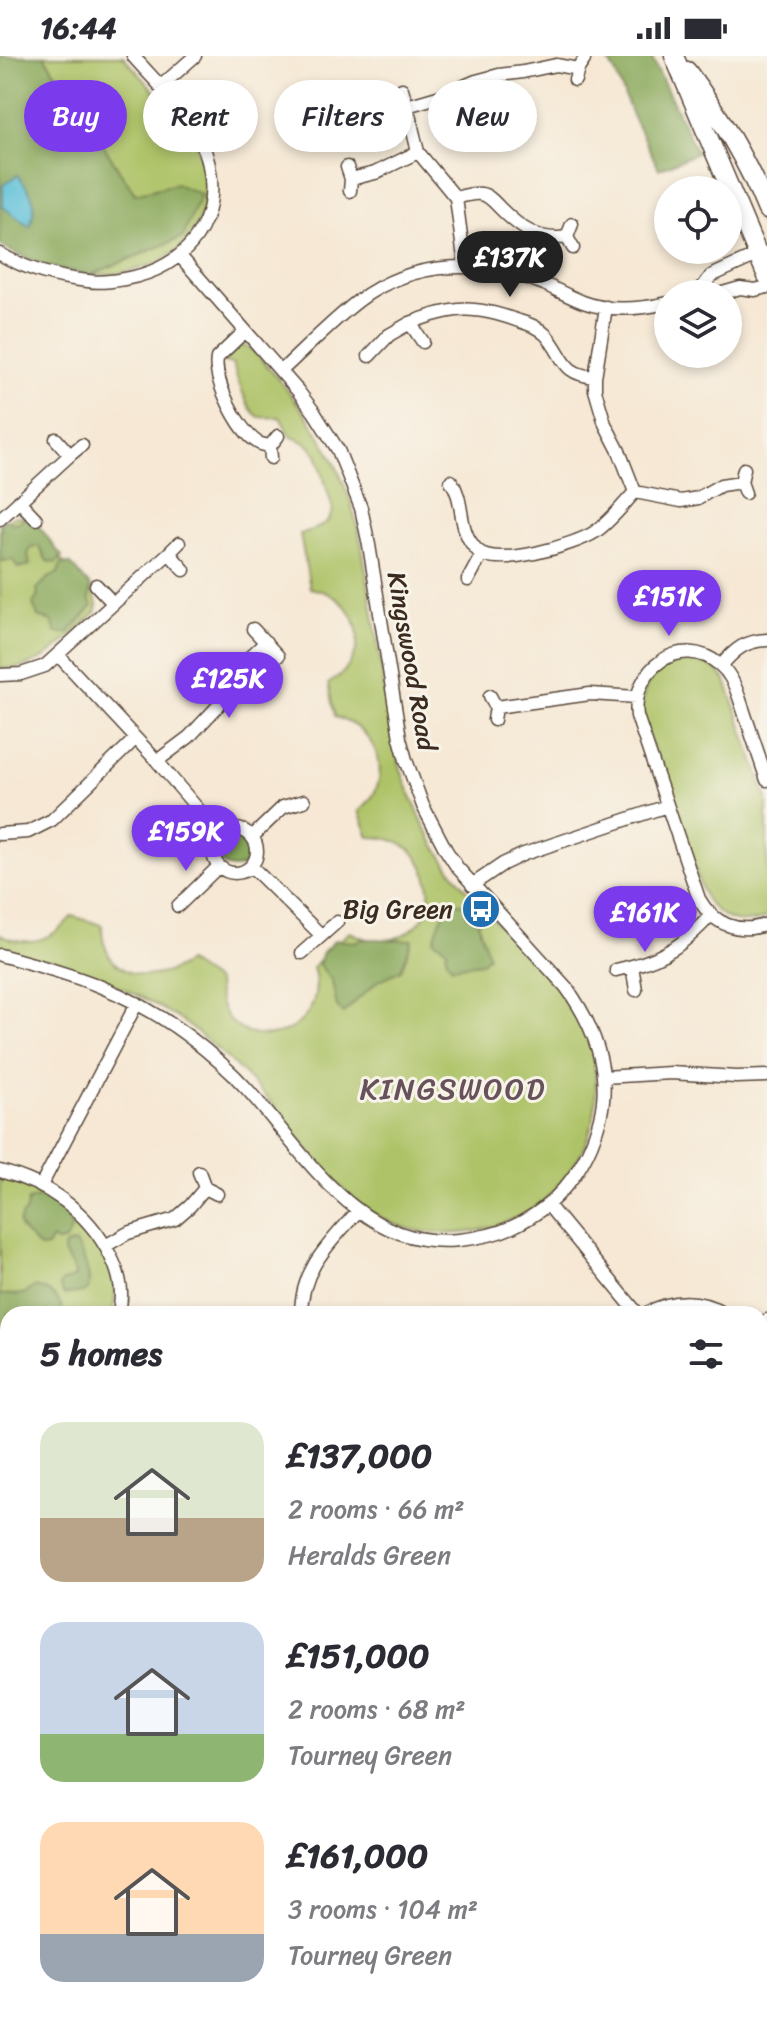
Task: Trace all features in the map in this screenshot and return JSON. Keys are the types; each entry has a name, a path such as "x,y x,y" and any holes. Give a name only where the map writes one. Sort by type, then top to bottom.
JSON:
{"main road":[{"path":"675,56 723,123 767,210"},
{"path":"675,56 762,254 767,276"}],"street":[{"path":"133,56 154,80"},
{"path":"168,80 195,56"},
{"path":"412,105 499,75 556,65 579,70"},
{"path":"412,127 418,152 456,198 465,266"},
{"path":"0,254 35,269 90,282 135,277 153,271 180,256 194,241 208,216 210,173 204,152"},
{"path":"349,179 375,173 418,152"},
{"path":"456,198 482,194 529,232 570,243 572,224"},
{"path":"708,280 762,254"},
{"name":"Kingswood Road","path":"0,955 76,976 137,1003 187,1036 232,1073 324,1180 358,1211 404,1235 452,1241 480,1238 507,1230 528,1219 548,1205 574,1177 587,1156 603,1107 603,1077 596,1042 581,1007 457,867 423,806 406,760 393,701 369,545 356,491 338,450 314,412 281,371 180,256"},
{"path":"281,371 358,302 383,286 433,269 481,267 523,276 585,303 606,307 654,306"},
{"path":"742,288 767,287"},
{"path":"606,307 595,377 598,405 635,492"},
{"path":"369,356 389,335 410,323 431,314 476,308 536,327 576,374 595,377"},
{"path":"410,323 423,342"},
{"path":"245,331 217,358 218,378 247,433 258,442 273,447"},
{"path":"56,439 70,455"},
{"path":"0,519 82,445"},
{"path":"450,480 460,499 465,533 482,554 496,557 511,557 579,540 607,522 635,492"},
{"path":"635,492 681,501 698,498 721,485 743,481"},
{"path":"19,501 36,519"},
{"path":"0,675 34,671 45,666 179,543"},
{"path":"169,553 184,570"},
{"path":"468,580 482,554"},
{"path":"96,585 113,603"},
{"path":"253,629 278,656"},
{"path":"721,666 739,646 767,640"},
{"path":"157,761 189,737 218,706 238,668 266,642"},
{"path":"766,775 734,684 721,666 713,660 687,653 668,657 650,670 637,697 640,725 699,899 711,915 728,926 741,929 767,924"},
{"path":"58,655 157,761 220,835"},
{"path":"493,708 590,694 637,697"},
{"path":"0,834 28,832 52,820 135,739"},
{"path":"252,837 283,807 304,801"},
{"path":"472,885 524,854 667,806"},
{"path":"233,829 252,837 257,854 251,866 239,873 231,873 219,866 213,853 220,835 233,829"},
{"path":"178,906 219,866"},
{"path":"251,866 321,935"},
{"path":"616,970 652,961 672,951 711,915"},
{"path":"302,953 337,922"},
{"path":"632,966 636,990"},
{"path":"41,1186 137,1003"},
{"path":"603,1077 671,1073 767,1076"},
{"path":"0,1171 41,1186 76,1210 105,1246 114,1263 121,1284 120,1306"},
{"path":"105,1246 128,1233 175,1219 211,1191 199,1172"},
{"path":"548,1205 631,1306"},
{"path":"301,1306 308,1275 321,1253 358,1211"},
{"path":"662,1306 689,1302 709,1306"}],"green space":[{"path":"0,56 44,56 60,80 24,80 24,152 107,152 135,194 176,184 201,194 183,237 90,275 48,267 0,245"},
{"path":"44,56 123,56 145,80 143,152 199,152 205,189 202,212 183,245 168,256 132,270 90,275 183,237 176,184 135,194 107,152 127,152 127,80 60,80"},
{"path":"605,56 651,56 697,153 659,169"},
{"name":"Big Green","path":"240,346 255,352 293,397 324,442 347,491 362,548 389,722 406,784 424,825 459,880 567,1000 577,1014 591,1048 596,1084 595,1108 587,1140 571,1170 537,1206 481,1230 436,1233 414,1230 373,1213 331,1176 249,1079 186,1024 120,987 73,969 0,948 0,934 20,941 39,940 57,931 72,916 102,925 104,942 119,966 144,975 173,970 187,962 217,982 223,1009 236,1026 254,1034 274,1034 293,1027 308,1013 315,993 313,967 337,942 350,932 374,941 399,937 414,927 425,914 429,886 418,857 397,842 369,837 359,811 371,799 377,786 380,771 378,757 363,732 335,717 328,684 353,659 357,629 352,615 342,603 310,588 300,534 325,523 333,510 317,454 306,443 290,436 280,417 260,417 251,409 233,364 223,362 230,352"},
{"path":"16,516 27,518 51,542 50,550 88,586 97,604 96,612 41,659 15,668 0,668 0,528"},
{"path":"25,516 41,529 62,556 56,563 47,561 39,546 31,548 28,554 30,565 18,568 13,560 0,561 0,524 6,519 13,523 20,522"},
{"path":"61,564 71,564 91,587 89,598 92,607 68,633 56,633 52,621 38,617 33,604 38,595 37,589 58,573"},
{"path":"683,659 708,665 726,681 767,799 767,917 758,920 732,920 718,912 705,898 644,722 645,690 663,667"},
{"path":"234,832 247,837 252,850 247,863 234,868 221,863 216,850 221,837"},
{"path":"456,902 465,905 468,916 478,921 488,956 481,963 452,967 446,958 447,949 434,940 444,913"},
{"path":"363,939 412,940 401,970 378,981 343,1013 337,1007 332,981 319,964 323,952 335,940 353,942"},
{"path":"0,1177 47,1195 75,1216 88,1230 108,1263 114,1280 115,1297 113,1306 0,1306"},
{"path":"41,1197 61,1209 71,1228 64,1242 52,1239 47,1247 40,1248 19,1223 28,1201"},
{"path":"74,1243 86,1265 88,1290 64,1295 60,1286 75,1277 75,1272 64,1250 65,1246"},
{"path":"34,1287 45,1290 61,1306 0,1306 0,1295 29,1291"}],"water":[{"path":"18,175 33,200 30,227 3,207 3,185"}],"place":[{"name":"Big Green","path":"481,909"}],"district":[{"name":"KINGSWOOD","path":"453,1089"}]}
